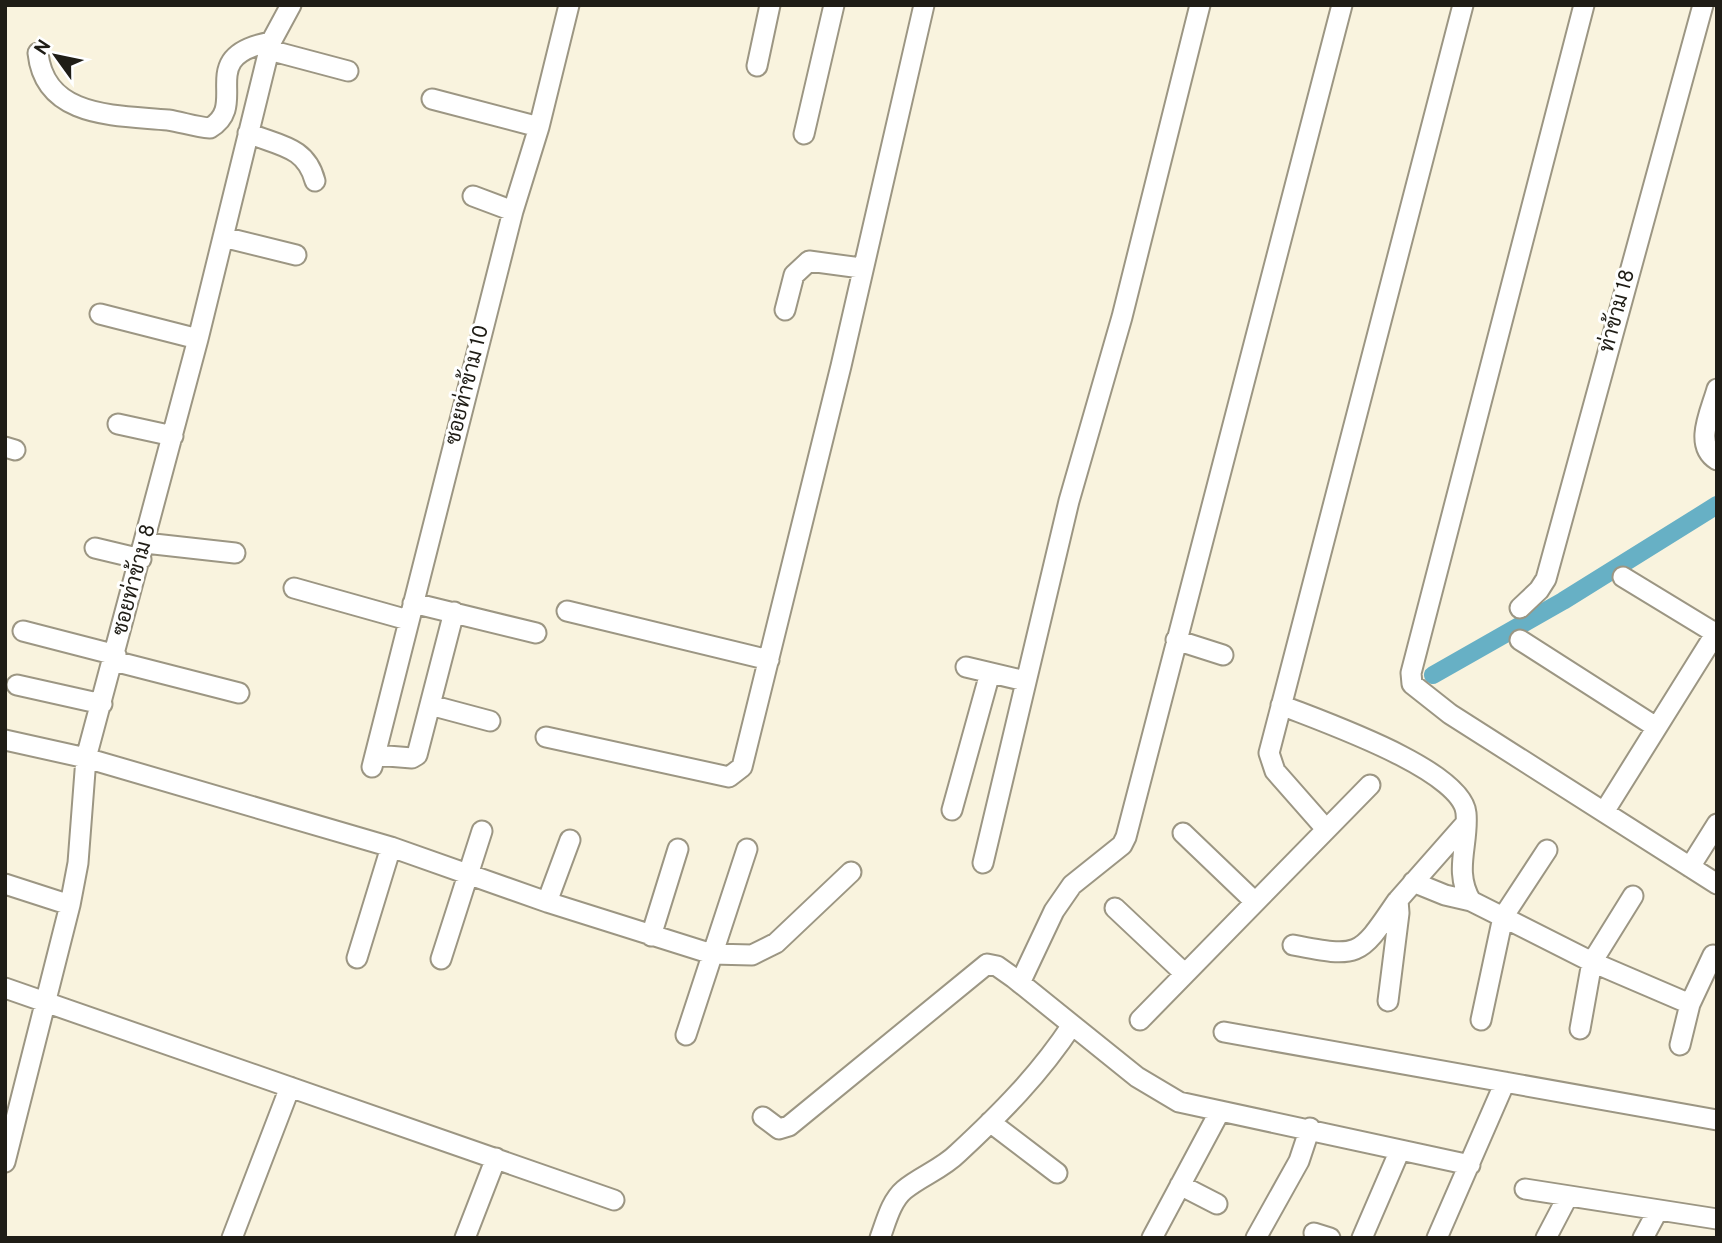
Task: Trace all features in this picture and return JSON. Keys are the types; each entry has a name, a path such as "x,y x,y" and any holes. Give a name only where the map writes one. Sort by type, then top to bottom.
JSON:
{"street":[{"name":"ซอยท่าข้าม 8","path":"5,1162 70,905 78,863 86,758 173,436 270,46 291,5"},
{"name":"ซอยท่าข้าม 10","path":"430,705 417,755 412,758 373,761 513,211 539,127 569,5"},
{"path":"757,66 770,5"},
{"path":"804,134 834,5"},
{"path":"546,737 733,776 742,767 841,366 861,268 924,5"},
{"path":"983,863 1069,501 1122,317 1200,5"},
{"path":"1020,983 1054,911 1072,885 1122,845 1126,836 1342,5"},
{"path":"1326,829 1270,764 1269,753 1463,5"},
{"path":"1584,5 1411,673 1412,684 1450,715 1717,884"},
{"name":"ท่าข้าม 18","path":"1520,608 1539,590 1546,579 1703,5"},
{"path":"37,52 40,72 53,89 82,110 210,128 221,122 225,113 226,78 236,54 253,44 270,46 348,71"},
{"path":"432,99 539,127"},
{"path":"248,133 297,153 310,162 316,181"},
{"path":"473,196 513,211"},
{"path":"223,237 296,255"},
{"path":"785,310 794,275 808,261 861,268"},
{"path":"100,314 198,338"},
{"path":"1717,389 1704,433 1704,446 1717,460"},
{"path":"118,424 173,436"},
{"path":"95,548 235,554"},
{"path":"1604,812 1716,632 1623,577"},
{"path":"294,588 410,612 454,612 536,633"},
{"path":"568,611 769,660"},
{"path":"454,612 430,705 490,721"},
{"path":"23,631 239,693"},
{"path":"1520,639 1656,727"},
{"path":"1176,640 1223,655"},
{"path":"966,667 1025,681"},
{"path":"953,810 990,673"},
{"path":"17,685 102,704"},
{"path":"1281,705 1391,749 1437,778 1463,802 1465,824 1461,873 1463,888 1471,901"},
{"path":"5,740 86,758 391,847 547,902 712,954 752,955 776,943 852,872"},
{"path":"1140,1020 1370,785"},
{"path":"1293,945 1334,953 1360,949 1375,936 1398,900 1465,824"},
{"path":"1690,867 1717,824"},
{"path":"441,959 482,831"},
{"path":"1183,833 1254,901"},
{"path":"547,902 570,840"},
{"path":"356,958 391,847"},
{"path":"651,936 678,849"},
{"path":"686,1035 747,849"},
{"path":"1481,1020 1503,917 1547,850"},
{"path":"1413,882 1445,895 1471,901 1592,962 1690,1004"},
{"path":"5,884 70,905"},
{"path":"1580,1029 1592,962 1633,896"},
{"path":"1388,1001 1399,913 1398,900"},
{"path":"1115,908 1184,973"},
{"path":"1680,1045 1690,1004 1713,955"},
{"path":"763,1117 779,1129 789,1126 988,964 997,966 1020,983 1137,1077 1180,1102 1310,1128 1470,1165"},
{"path":"5,988 614,1200"},
{"path":"880,1238 889,1213 903,1191 951,1160 990,1122 1025,1087 1072,1025"},
{"path":"1224,1032 1717,1120"},
{"path":"1437,1238 1505,1082"},
{"path":"232,1238 290,1087"},
{"path":"1152,1238 1220,1111"},
{"path":"990,1122 1057,1173"},
{"path":"1256,1238 1299,1161 1310,1128"},
{"path":"1362,1238 1401,1150"},
{"path":"465,1238 496,1158"},
{"path":"1180,1185 1217,1204"},
{"path":"1525,1189 1717,1219"},
{"path":"1546,1238 1567,1196"},
{"path":"1643,1238 1658,1210"}],"waterway":[{"path":"1433,675 1563,601 1717,505"}]}
